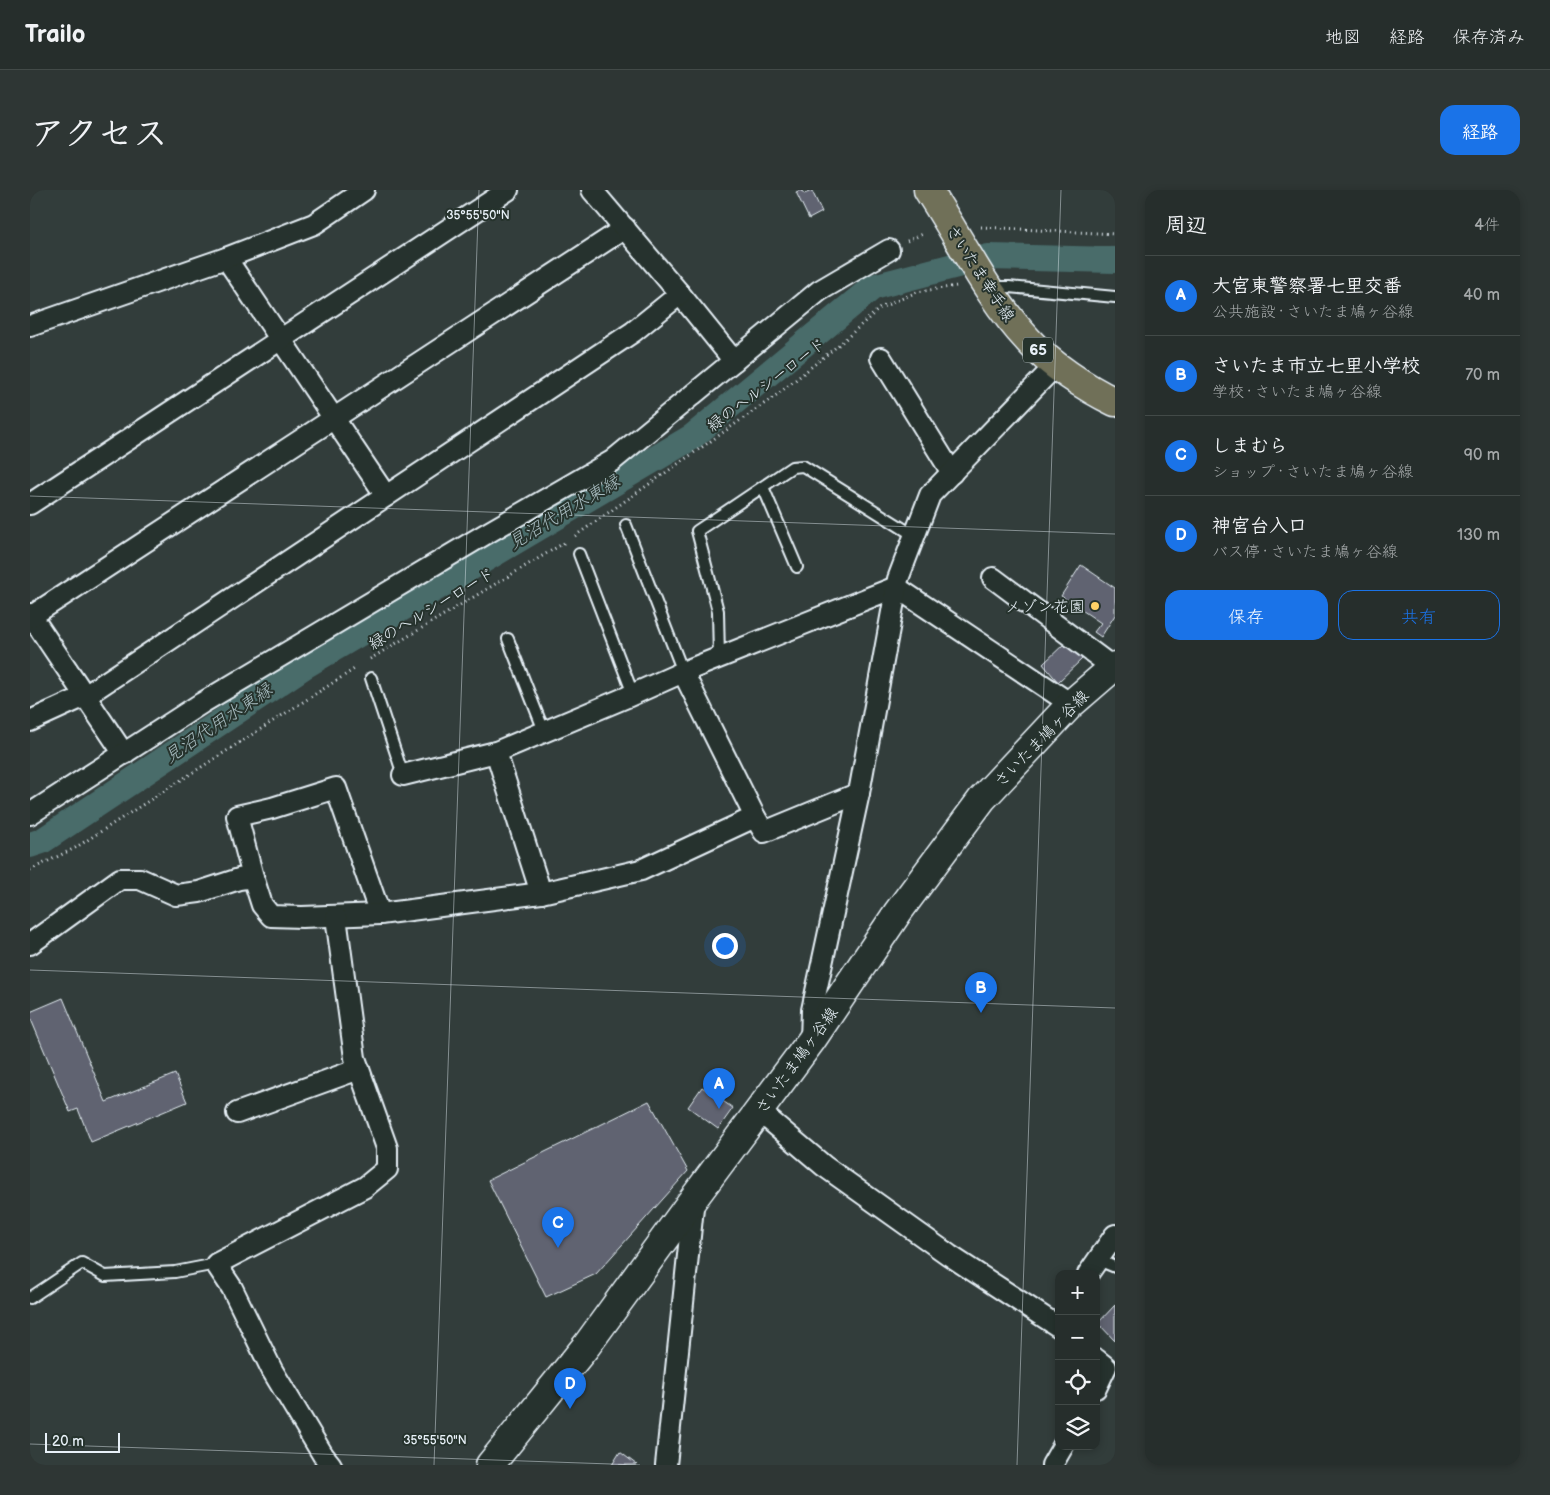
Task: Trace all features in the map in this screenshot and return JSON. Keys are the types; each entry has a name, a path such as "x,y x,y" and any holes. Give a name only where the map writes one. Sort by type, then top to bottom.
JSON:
{"main road":[{"name":"さいたま幸手線","path":"928,190 966,232 977,283 1029,341 1056,365 1082,384 1115,402"},
{"name":"さいたま鳩ヶ谷線","path":"490,1465 587,1346 811,1041 898,912 982,799 1070,704 1114,667"}],"street":[{"path":"30,326 226,258 314,224 364,190"},
{"path":"30,504 508,190"},
{"path":"592,190 734,361"},
{"path":"124,754 30,616 625,228"},
{"path":"30,814 202,704 484,535 612,461 819,291 889,250"},
{"path":"226,258 386,496"},
{"path":"30,721 85,696 633,332 680,294"},
{"path":"881,358 952,473"},
{"path":"811,1041 812,1010 859,793 898,579 930,495 1056,365"},
{"path":"993,578 1114,667"},
{"path":"402,775 496,752 683,672 896,587"},
{"path":"896,587 1070,704"},
{"path":"683,672 764,832 859,793"},
{"path":"496,752 541,893"},
{"path":"380,914 336,788 272,808 237,816 262,905 271,916 336,917 380,914 541,893 641,870 755,817"},
{"path":"30,944 120,879 140,879 176,894 199,892 239,879 253,877"},
{"path":"331,1465 323,1455 272,1370 232,1288 216,1264 366,1187 387,1169 386,1148 355,1058 336,917"},
{"path":"237,1113 359,1069"},
{"path":"759,1111 824,1166 949,1256 1055,1321"},
{"path":"666,1465 694,1198"},
{"path":"1100,1267 1115,1235"},
{"path":"1100,1380 1106,1367"},
{"path":"1052,1465 1061,1450"}],"lane":[{"path":"977,283 1115,297"},
{"path":"719,658 718,611 697,531 792,466 803,466 914,536"},
{"path":"763,487 797,567"},
{"path":"626,525 683,672"},
{"path":"579,554 634,694"},
{"path":"508,640 544,731"},
{"path":"371,678 402,775"},
{"path":"30,1298 82,1263 105,1276 175,1272 216,1264"}],"path":[{"path":"966,232 1115,234"},
{"name":"緑のヘルシーロード","path":"367,661 568,541 614,510 778,394 841,343 880,308 917,292 977,283"},
{"name":"緑のヘルシーロード","path":"30,870 75,848 360,665"}],"building":[{"path":"802,190 804,194 812,191 822,212 809,219 796,192"},
{"name":"メゾン花園","path":"1081,565 1115,588 1115,615 1101,637 1094,632 1101,623 1061,596"},
{"path":"1066,642 1082,659 1058,682 1043,664"},
{"path":"63,998 106,1102 175,1074 187,1102 91,1142 78,1109 70,1112 30,1017 30,1012"},
{"path":"702,1087 733,1108 718,1129 688,1107"},
{"path":"649,1101 688,1171 596,1274 546,1297 488,1180"},
{"path":"1115,1305 1115,1341 1100,1325 1100,1321"},
{"path":"620,1452 637,1465 612,1465"}],"waterway":[{"name":"見沼代用水東縁","path":"30,845 42,841 306,665 692,437 873,287 988,257 1115,260"}],"place":[{"name":"メゾン花園","path":"1095,606"},
{"name":"さいたま市立七里小学校","path":"981,1013"},
{"name":"大宮東警察署七里交番","path":"719,1109"},
{"name":"しまむら","path":"558,1248"},
{"name":"神宮台入口","path":"570,1409"}]}
